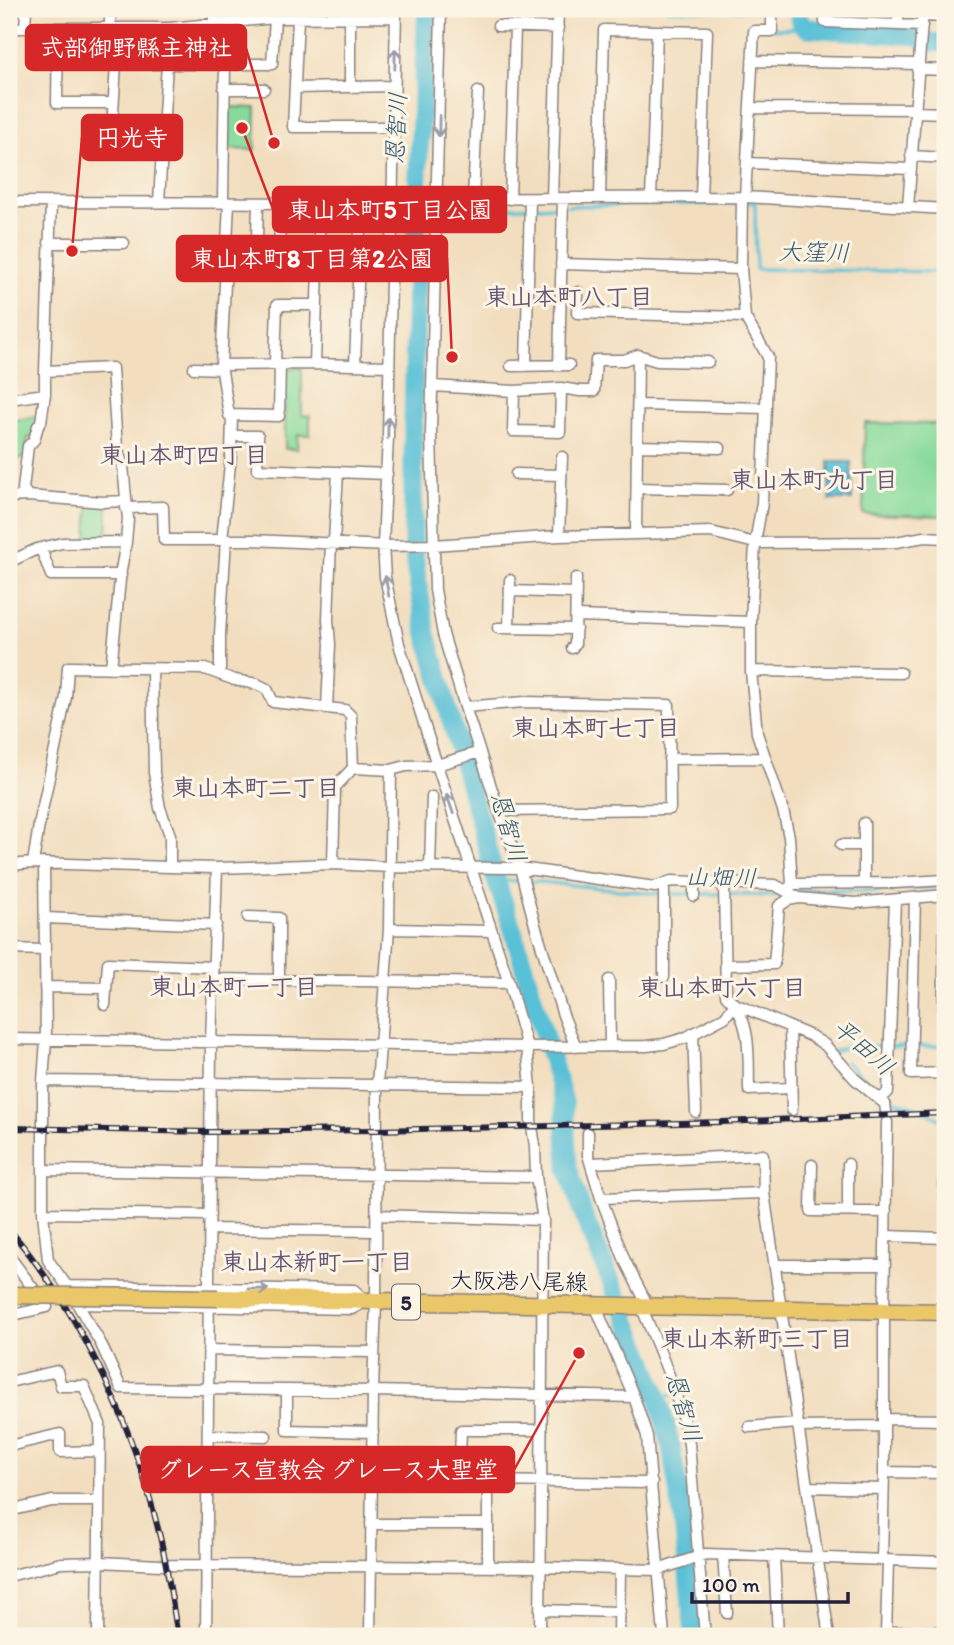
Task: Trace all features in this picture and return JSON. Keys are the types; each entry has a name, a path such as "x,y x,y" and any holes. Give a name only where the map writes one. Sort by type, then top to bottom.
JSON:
{"main road":[{"name":"大阪港八尾線","path":"9,1295 945,1312"}],"street":[{"path":"25,27 26,9"},
{"path":"110,9 110,28"},
{"path":"215,9 215,24"},
{"path":"441,9 431,433 435,590 443,634 478,752 520,874 563,1015 576,1047"},
{"path":"511,366 564,365 557,198 558,9"},
{"path":"726,965 774,964 779,906 788,900 792,892 789,837 783,810 757,733 751,671 755,543 762,503 768,357 746,317 741,269 754,31 772,31 772,9"},
{"path":"825,9 825,22 898,25 922,17 945,17"},
{"path":"898,9 898,25"},
{"path":"9,27 169,28 275,18 396,13 385,577 399,644 530,1047 531,1121 543,1220 540,1636"},
{"path":"350,17 350,87"},
{"path":"908,208 922,17"},
{"path":"162,146 111,145 116,64 272,64 275,18"},
{"path":"298,18 293,127 394,127"},
{"path":"498,26 558,28"},
{"path":"510,198 515,27"},
{"path":"58,28 57,103 113,103"},
{"path":"159,202 169,28"},
{"path":"600,198 604,30 707,32 701,197"},
{"path":"651,198 657,32"},
{"path":"752,61 918,66 945,70"},
{"path":"225,64 226,203 222,367 229,415 279,416 276,305 317,305"},
{"path":"295,88 394,86"},
{"path":"225,89 264,89"},
{"path":"473,199 478,92"},
{"path":"750,108 945,113"},
{"path":"912,156 945,158"},
{"path":"747,163 911,169"},
{"path":"9,202 320,203 394,200 438,206 473,199 743,197 945,209"},
{"path":"526,366 530,198"},
{"path":"28,496 23,489 28,446 34,440 41,422 45,394 51,202"},
{"path":"355,365 362,202"},
{"path":"256,276 258,203"},
{"path":"278,275 281,203"},
{"path":"315,364 320,203"},
{"path":"49,243 124,243"},
{"path":"561,264 741,269"},
{"path":"578,292 577,313 746,317"},
{"path":"433,386 514,391 561,387 594,391 596,360 624,360 638,355 657,361 708,362"},
{"path":"636,534 638,355"},
{"path":"194,368 278,364 389,366"},
{"path":"45,371 112,368 117,448 124,466 126,542 111,668"},
{"path":"514,391 513,432 560,432 561,387"},
{"path":"9,399 45,394"},
{"path":"638,405 766,408"},
{"path":"220,674 224,540 232,415"},
{"path":"232,436 258,436 257,469 387,474"},
{"path":"637,446 720,448"},
{"path":"559,536 562,457"},
{"path":"327,708 330,644 328,620 338,472"},
{"path":"516,474 561,475"},
{"path":"637,488 727,489"},
{"path":"9,497 28,496 163,507 163,540 432,545 559,536 710,532 755,543 895,542 924,537 945,538"},
{"path":"9,562 62,543 126,542"},
{"path":"41,549 51,575 121,575"},
{"path":"572,648 575,644 576,629 576,578"},
{"path":"510,580 504,628 576,629"},
{"path":"510,591 576,593"},
{"path":"576,616 751,622"},
{"path":"333,864 335,787 353,768 351,716 345,710 273,702 267,689 257,684 235,680 205,669 68,667 66,697 39,825 39,863 45,918 43,1213 48,1260 67,1286 101,1344 121,1388 634,1397"},
{"path":"152,669 153,773 160,808 170,835 170,867"},
{"path":"751,671 901,673"},
{"path":"465,707 525,702 669,705 670,809 499,811"},
{"path":"353,768 391,769 439,765 478,752"},
{"path":"669,759 765,758"},
{"path":"370,1636 374,1352 371,1301 376,1231 377,1085 388,929 391,769"},
{"path":"430,868 432,797"},
{"path":"864,823 864,883"},
{"path":"841,845 864,845"},
{"path":"9,865 39,863 217,867 333,864 473,868 664,890"},
{"path":"206,1636 208,1350 212,1298 210,1082 217,867"},
{"path":"792,892 864,883 945,880"},
{"path":"664,977 664,890 671,881 694,889 724,890 775,885 792,892 855,902 945,895"},
{"path":"724,890 726,995 735,1004 747,1030 749,1090 791,1088"},
{"path":"915,898 911,1074 945,1073"},
{"path":"880,1100 888,1092 895,900"},
{"path":"943,1042 945,902"},
{"path":"248,917 279,918 279,980"},
{"path":"45,918 216,925"},
{"path":"388,929 491,932"},
{"path":"9,949 45,950"},
{"path":"105,1005 108,963 214,967"},
{"path":"214,979 509,983"},
{"path":"609,980 610,1046"},
{"path":"45,987 106,988"},
{"path":"735,1004 811,1036 825,1045 855,1079 885,1104 886,1111"},
{"path":"9,1039 530,1047 664,1044 685,1038 725,1017 735,1004"},
{"path":"790,1028 792,1110"},
{"path":"693,1033 696,1112"},
{"path":"43,1081 531,1087"},
{"path":"887,1122 883,1489 886,1634 945,1632"},
{"path":"944,1191 945,1131"},
{"path":"588,1133 588,1155 601,1198 645,1306 673,1384 690,1444 705,1636"},
{"path":"591,1163 763,1156 764,1193 829,1636"},
{"path":"848,1164 848,1212"},
{"path":"811,1165 811,1211 886,1212"},
{"path":"43,1170 536,1177"},
{"path":"601,1198 764,1193"},
{"path":"43,1213 210,1215"},
{"path":"376,1215 543,1220"},
{"path":"210,1229 376,1231"},
{"path":"886,1236 945,1237"},
{"path":"9,1256 47,1307 9,1317"},
{"path":"775,1265 885,1265"},
{"path":"67,1286 212,1298"},
{"path":"78,1304 212,1298"},
{"path":"595,1305 634,1397 647,1436 664,1636"},
{"path":"208,1350 374,1352"},
{"path":"9,1382 57,1371 61,1386 84,1386 100,1424 97,1636"},
{"path":"287,1390 287,1430 373,1432"},
{"path":"749,1427 945,1420"},
{"path":"459,1481 461,1430 541,1430"},
{"path":"9,1446 60,1434 60,1452 99,1451"},
{"path":"208,1435 266,1436"},
{"path":"884,1472 945,1473"},
{"path":"207,1479 652,1483"},
{"path":"488,1481 488,1567"},
{"path":"808,1487 883,1489"},
{"path":"9,1511 52,1501 99,1501"},
{"path":"371,1524 487,1524"},
{"path":"723,1555 727,1613"},
{"path":"9,1576 61,1563 99,1562 658,1570 698,1556 723,1555 945,1562"},
{"path":"774,1556 778,1636"},
{"path":"619,1636 620,1569"},
{"path":"540,1611 620,1612"},
{"path":"9,1626 11,1636"}],"green space":[{"path":"229,107 256,108 255,150 229,149"},
{"path":"285,368 302,368 302,415 310,416 310,435 298,435 297,449 285,449"},
{"path":"40,416 33,437 28,438 24,458 9,461 9,421"},
{"path":"865,423 945,424 943,516 863,514"},
{"path":"89,505 108,505 107,540 87,540"}],"water":[{"path":"829,462 851,462 852,500 830,500"}],"waterway":[{"name":"恩智川","path":"427,9 416,209 413,420 413,540 416,571 426,631 496,880 564,1101 568,1168 586,1222 658,1397 671,1446 683,1520 694,1636"},
{"path":"667,9 768,11"},
{"path":"799,9 800,20 807,28 916,36 928,42 945,43"},
{"path":"774,29 807,28"},
{"name":"大窪川","path":"568,206 739,203"},
{"name":"大窪川","path":"746,203 755,203 756,269 945,272"},
{"name":"大窪川","path":"535,207 560,206"},
{"name":"大窪川","path":"416,209 526,207"},
{"name":"山畑川","path":"496,880 660,894 783,894"},
{"name":"山畑川","path":"794,892 876,891 945,886"},
{"path":"835,1052 847,1047 943,1046"},
{"name":"平田川","path":"846,1062 886,1098 917,1107 945,1122"},
{"path":"658,1397 672,1395"}],"railway":[{"path":"9,1128 210,1132 376,1130 722,1122 945,1113"},
{"path":"9,1229 60,1298 82,1335 120,1414 136,1454 160,1537 178,1636"}],"place":[{"name":"東山本町5丁目公園","path":"242,128"},
{"name":"式部御野縣主神社","path":"274,143"},
{"name":"円光寺","path":"72,251"},
{"name":"東山本町8丁目第2公園","path":"452,357"},
{"name":"グレース宣教会 グレース大聖堂","path":"579,1353"}],"district":[{"name":"東山本町八丁目","path":"569,296"},
{"name":"東山本町四丁目","path":"184,454"},
{"name":"東山本町九丁目","path":"814,479"},
{"name":"東山本町七丁目","path":"596,727"},
{"name":"東山本町二丁目","path":"256,787"},
{"name":"東山本町一丁目","path":"234,986"},
{"name":"東山本町六丁目","path":"722,987"},
{"name":"東山本新町一丁目","path":"317,1261"},
{"name":"東山本新町三丁目","path":"757,1338"}]}
